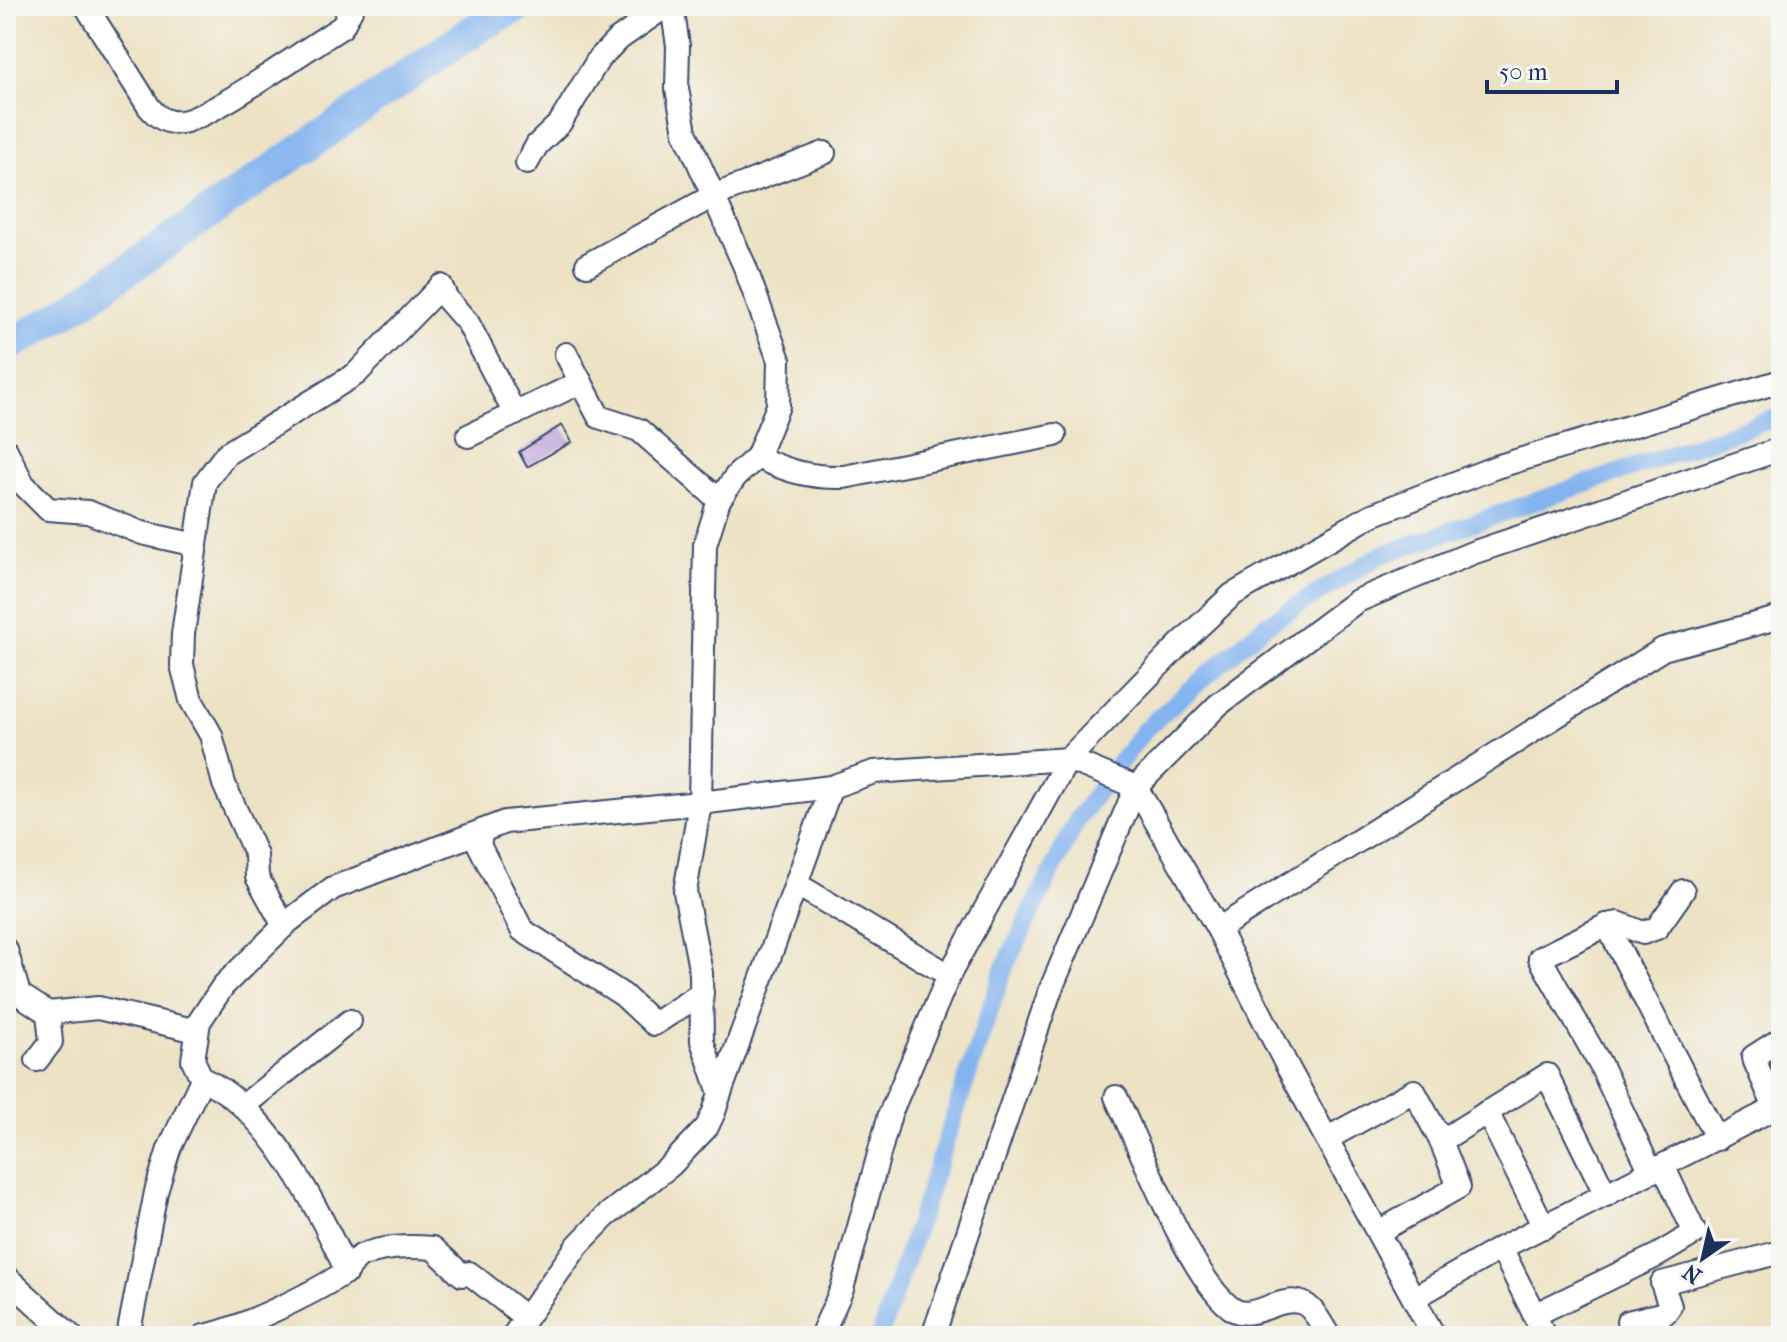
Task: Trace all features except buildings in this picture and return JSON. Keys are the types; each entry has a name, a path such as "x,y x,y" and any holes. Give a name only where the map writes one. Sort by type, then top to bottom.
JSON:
{"street":[{"path":"86,6 156,116 178,123 205,113 351,13 372,6"},
{"path":"527,163 537,145 565,116 588,71 616,41 667,6 674,19 678,46 677,89 685,132 779,360 778,406 757,457 736,476 719,500 705,545 700,803 685,892 701,973 702,1041 720,1093"},
{"path":"587,265 711,191 824,153"},
{"path":"284,926 257,877 256,855 224,784 211,735 191,700 182,665 183,634 205,482 212,468 238,446 356,374 441,286 447,299 468,323 515,414"},
{"path":"566,354 599,417 639,430 719,500"},
{"path":"821,1336 842,1289 890,1114 949,975 1078,763 1232,595 1358,522 1496,467 1781,381"},
{"path":"468,436 581,382"},
{"path":"757,457 791,473 813,478 844,477 1055,435"},
{"path":"933,1336 1050,991 1129,784 1218,705 1357,601 1472,553 1781,449"},
{"path":"6,450 23,484 48,509 88,512 142,533 196,545"},
{"path":"1218,929 1663,649 1781,617"},
{"path":"347,1272 318,1207 243,1106 224,1088 202,1079 193,1060 199,1022 223,986 284,926 333,888 482,831 518,821 831,787 874,772 1078,763 1129,784 1218,929 1434,1336"},
{"path":"204,1336 267,1312 347,1272 357,1257 386,1249 433,1248 462,1275 469,1273 519,1327 578,1245 606,1216 671,1165 707,1127 831,787"},
{"path":"482,831 479,845 522,930 623,995 654,1024 702,993"},
{"path":"796,884 949,975"},
{"path":"1534,1315 1658,1255 1695,1233 1540,958 1607,925 1618,923 1643,933 1657,928 1683,891"},
{"path":"1607,925 1717,1139"},
{"path":"6,950 12,995 48,1013 98,1008 197,1031"},
{"path":"37,1060 51,1042 48,1013"},
{"path":"243,1106 350,1021"},
{"path":"1414,1298 1501,1248 1778,1106 1753,1057 1781,1039"},
{"path":"1441,1141 1547,1075 1606,1195"},
{"path":"128,1336 156,1192 169,1149 202,1079"},
{"path":"1328,1138 1414,1091 1441,1141 1459,1187 1378,1232"},
{"path":"1116,1097 1186,1243 1220,1298 1233,1310 1243,1313 1287,1301 1301,1302 1310,1308 1329,1336"},
{"path":"1487,1112 1544,1227"},
{"path":"1501,1248 1545,1336"},
{"path":"1631,1336 1628,1322 1665,1313 1670,1306 1662,1283 1781,1252"},
{"path":"6,1277 71,1336"}],"waterway":[{"path":"6,347 62,315 480,26 519,6"},
{"path":"880,1336 1004,968 1078,818 1145,729 1264,626 1381,555 1781,416"}]}
